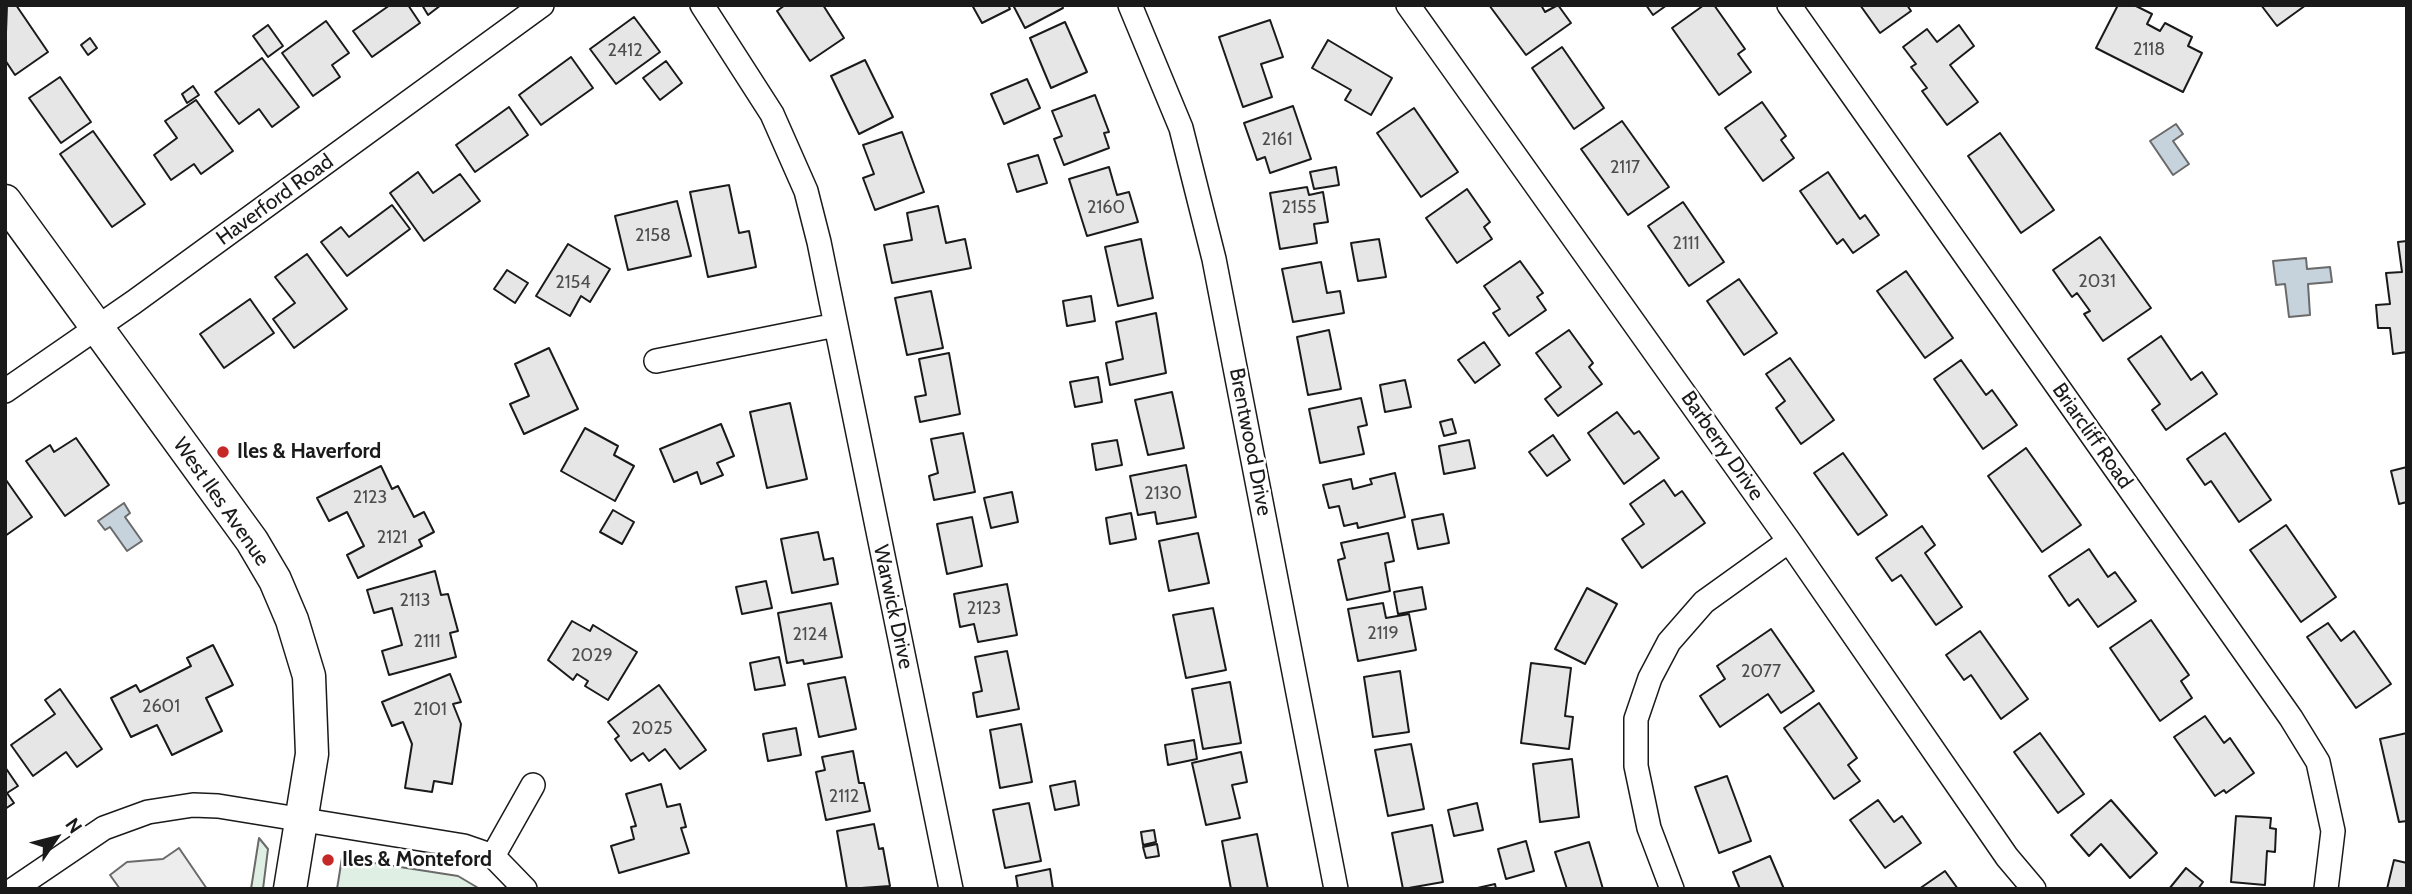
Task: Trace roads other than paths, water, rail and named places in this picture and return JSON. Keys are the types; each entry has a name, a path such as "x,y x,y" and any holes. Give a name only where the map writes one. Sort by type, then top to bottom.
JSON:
{"street":[{"name":"Haverford Road","path":"5,391 542,5"},
{"name":"Warwick Drive","path":"702,5 750,75 788,146 809,204 951,889"},
{"name":"Barberry Drive","path":"1408,5 1430,32 1789,541 2007,857 2034,889"},
{"name":"Briarcliff Road","path":"1789,5 2291,718 2318,762 2333,831 2326,889"},
{"name":"Brentwood Drive","path":"1138,8 1181,128 1214,259 1336,889"},
{"name":"West Iles Avenue","path":"5,201 252,541 275,580 292,620 309,677 312,754 290,889"},
{"path":"656,361 836,325"},
{"path":"1672,889 1649,828 1636,766 1636,719 1643,698 1669,642 1704,602 1789,541"},
{"path":"493,856 533,785"},
{"path":"15,889 85,838 148,812 193,806 218,806 464,846 493,856 525,889"}],"place":[{"name":"Iles & Haverford","path":"223,452"},
{"name":"Iles & Monteford","path":"328,860"}]}
